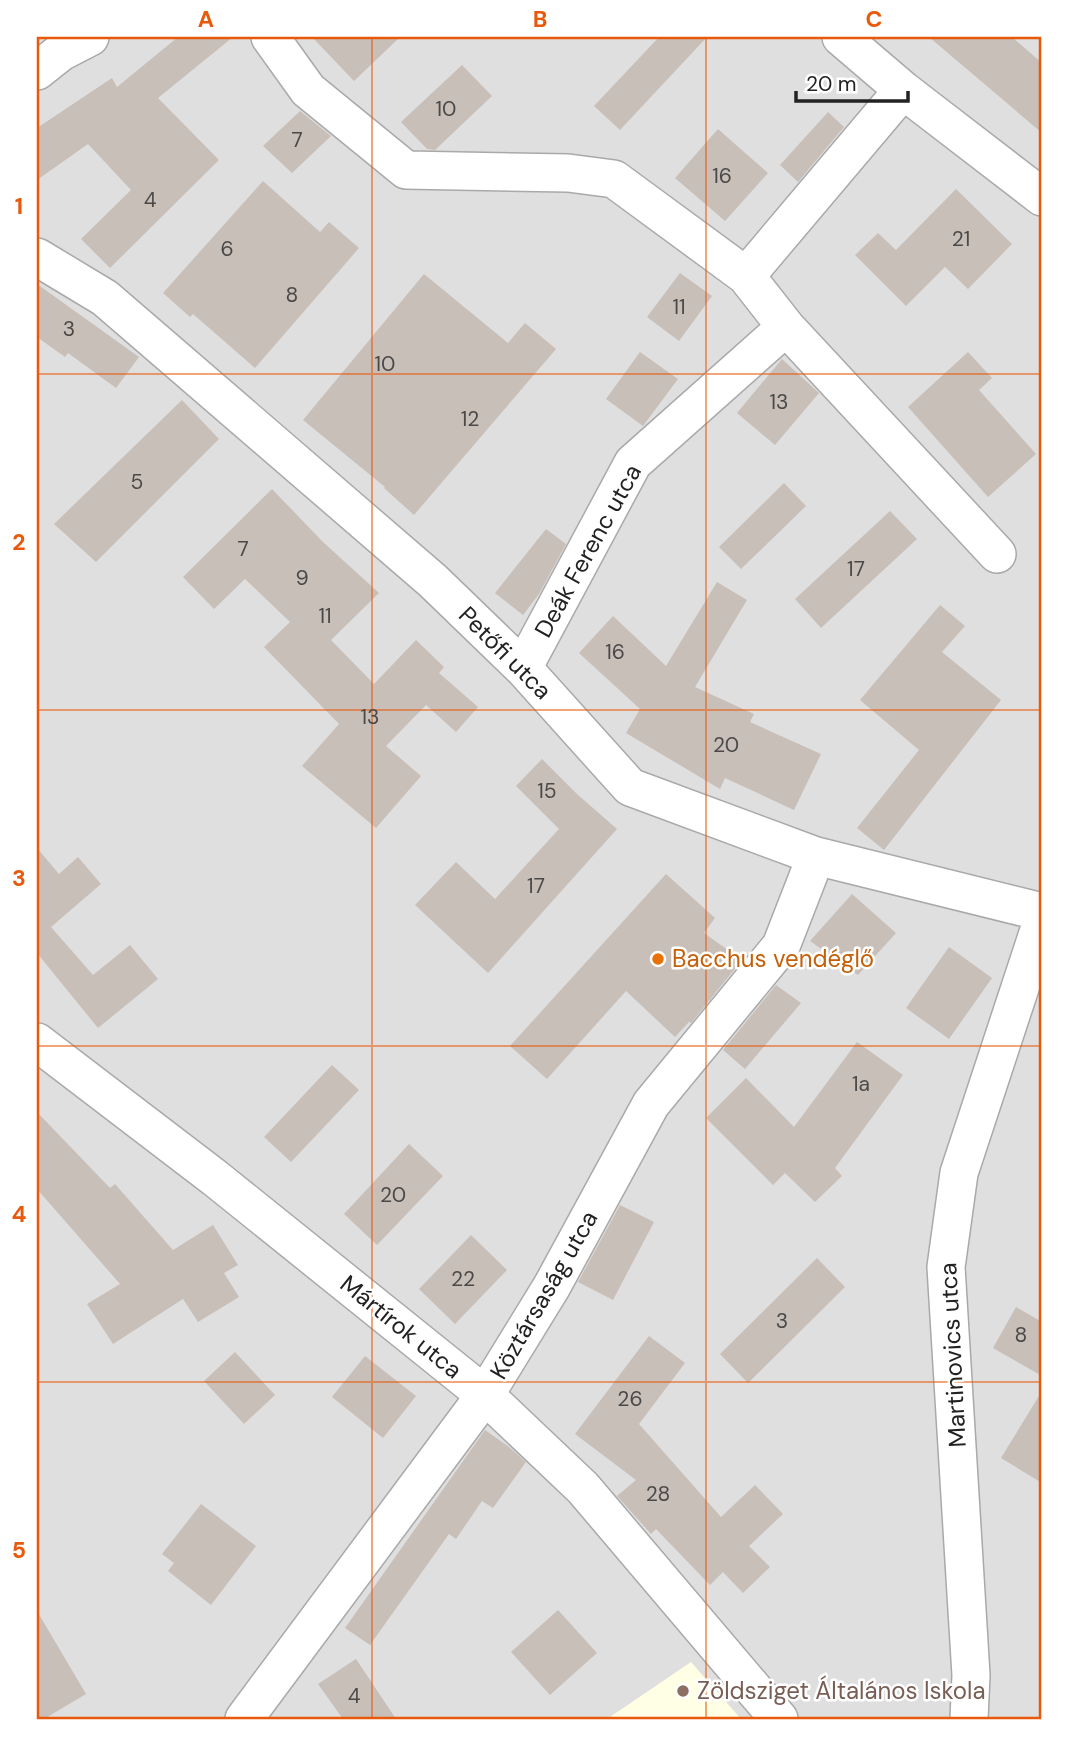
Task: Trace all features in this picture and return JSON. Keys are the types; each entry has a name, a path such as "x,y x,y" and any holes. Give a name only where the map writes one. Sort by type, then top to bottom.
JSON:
{"street":[{"path":"270,37 308,90 406,170 568,173 614,178 746,276 786,327 997,554"},
{"path":"841,37 903,90 1042,197"},
{"path":"746,276 903,90"},
{"name":"Petőfi utca","path":"37,257 105,298 433,581 523,668 630,787 816,856 1042,912"},
{"name":"Deák Ferenc utca","path":"523,668 633,463 786,327"},
{"name":"Köztársaság utca","path":"244,1719 485,1395 552,1286 651,1104 781,946 816,856"},
{"name":"Martinovics utca","path":"969,1719 970,1649 946,1267 959,1173 1042,921"},
{"name":"Mártírok utca","path":"37,1042 215,1178 485,1395 583,1488 779,1719"}],"shaded area":[{"path":"37,37 1042,37 1042,1719 37,1719"},
{"name":"Zöldsziget Általános Iskola","path":"691,1662 741,1719 607,1719"}],"building":[{"path":"178,37 233,37 158,98 219,160 110,268 81,239 131,190 88,144 37,180 37,128 112,78 117,87"},
{"path":"312,37 400,37 354,81"},
{"path":"659,37 707,37 620,130 594,106"},
{"path":"929,37 1012,37 1042,63 1042,133"},
{"path":"462,65 492,96 435,150 427,149 401,122"},
{"path":"300,111 331,136 292,173 263,146"},
{"path":"828,112 844,127 798,182 780,165"},
{"path":"718,129 768,173 725,221 675,178"},
{"path":"263,181 320,232 329,222 359,248 255,368 193,314 190,317 163,293"},
{"path":"956,189 1012,244 968,289 945,267 906,306 855,255 878,233 896,250"},
{"path":"680,273 712,296 679,341 647,317"},
{"path":"424,274 508,343 525,323 556,349 414,515 385,487 303,420"},
{"path":"37,284 139,357 116,388 68,353 65,357 37,337"},
{"path":"640,352 678,379 643,426 606,399"},
{"path":"968,352 992,378 979,390 1036,454 988,497 908,407"},
{"path":"782,359 819,393 775,445 737,413"},
{"path":"182,400 219,439 96,562 54,524"},
{"path":"784,483 806,506 741,569 719,547"},
{"path":"272,489 323,542 379,593 331,640 374,684 416,640 444,667 439,673 478,707 456,732 426,705 386,746 421,776 376,828 302,766 339,724 264,647 290,622 245,579 214,609 183,577"},
{"path":"890,511 917,539 821,628 795,599"},
{"path":"546,529 566,544 539,594 523,615 495,593"},
{"path":"717,582 747,600 695,687 754,714 750,722 821,754 794,810 725,778 720,789 626,733 640,709 579,653 613,616 666,666"},
{"path":"940,605 965,626 942,652 1001,700 884,850 857,828 919,750 860,700"},
{"path":"542,759 617,829 488,973 415,905 456,862 495,899 559,829 516,786"},
{"path":"37,848 59,874 78,857 101,884 51,927 93,975 130,945 158,979 98,1028 37,953"},
{"path":"666,874 715,918 704,933 742,960 691,1023 675,1037 626,991 547,1079 510,1046"},
{"path":"852,894 896,933 858,975 810,941"},
{"path":"949,947 992,978 949,1039 906,1008"},
{"path":"776,985 801,1003 745,1069 723,1050"},
{"path":"857,1042 903,1075 835,1168 842,1176 815,1202 785,1173 773,1185 706,1118 746,1078 794,1127"},
{"path":"332,1065 359,1090 291,1162 264,1137"},
{"path":"37,1112 110,1188 115,1184 173,1250 213,1225 238,1265 224,1273 239,1297 198,1322 183,1299 113,1344 87,1304 120,1284 37,1189"},
{"path":"409,1144 443,1176 377,1245 344,1214"},
{"path":"620,1205 654,1222 613,1300 578,1282"},
{"path":"471,1235 507,1270 455,1324 419,1289"},
{"path":"817,1258 845,1287 748,1383 720,1354"},
{"path":"1016,1307 1042,1322 1042,1376 993,1348"},
{"path":"649,1336 685,1363 639,1424 721,1517 755,1485 783,1514 749,1546 770,1567 743,1593 723,1572 710,1585 656,1529 651,1534 617,1496 636,1480 575,1434"},
{"path":"235,1352 275,1395 244,1424 204,1381"},
{"path":"365,1356 416,1396 383,1438 332,1397"},
{"path":"1042,1391 1042,1483 1001,1458"},
{"path":"485,1430 526,1462 493,1508 482,1501 456,1539 449,1534 370,1645 345,1628"},
{"path":"201,1504 256,1546 211,1605 168,1571 174,1563 162,1554"},
{"path":"558,1610 597,1653 550,1695 511,1652"},
{"path":"37,1611 86,1694 44,1719 37,1719"},
{"path":"356,1659 396,1719 343,1719 318,1684"}],"place":[{"name":"Bacchus vendéglő","path":"658,959"},
{"name":"Zöldsziget Általános Iskola","path":"683,1691"}]}
